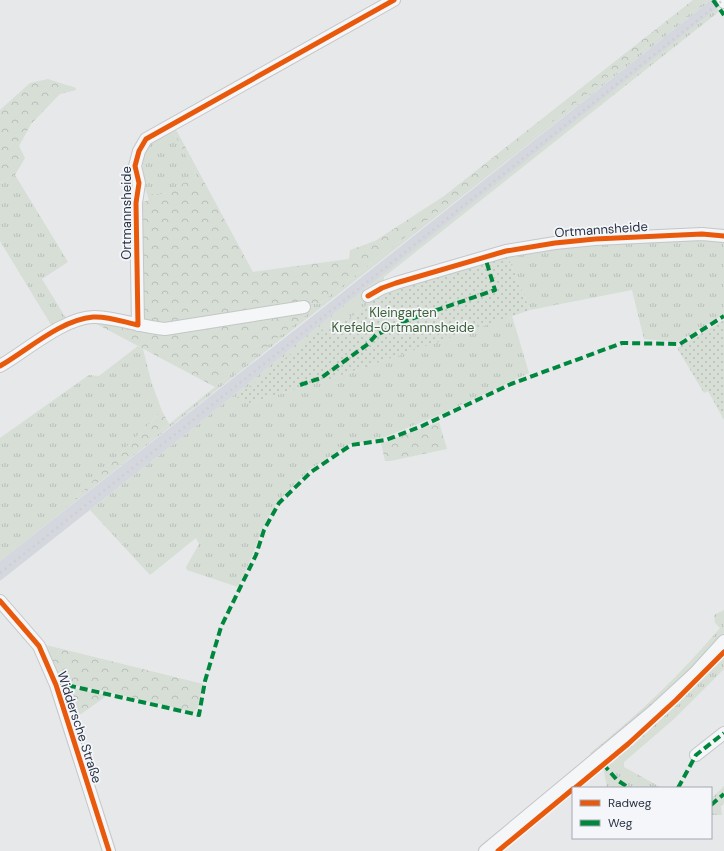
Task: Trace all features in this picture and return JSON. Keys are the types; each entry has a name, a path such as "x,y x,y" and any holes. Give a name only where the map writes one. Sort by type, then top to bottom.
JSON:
{"street":[{"name":"Ortmannsheide","path":"138,325 136,202 139,184 135,166 139,151 146,139 394,0"},
{"name":"Ortmannsheide","path":"368,296 382,288 396,283 506,251 595,239 702,234 724,236"},
{"path":"0,366 65,325 78,320 93,317 165,329 304,307"},
{"name":"Widdersche Straße","path":"0,601 40,648 56,685 109,851"},
{"path":"485,851 656,709 694,674 724,641"},
{"path":"696,755 724,734"}],"shaded area":[{"path":"711,0 724,0 724,3 0,581 0,561 319,311"}],"green space":[{"path":"693,0 707,0 320,304 305,303 174,325 144,324 140,203 149,200 147,194 163,194 197,176 171,128 174,126 253,272 349,259 350,250 375,241 444,196"},
{"path":"707,0 711,0 0,561 0,438 89,375 99,376 138,346 143,349 151,381 162,411 69,505 312,310 305,311 305,303 320,304"},
{"path":"717,8 719,11 716,14 384,277 384,292 350,318 321,330 249,403 330,379 512,316 529,373 437,416 385,437 350,444 310,469 277,502 262,529 253,554 238,587 187,570 186,567 199,544 196,538 150,575 90,510 186,434"},
{"path":"48,79 76,88 76,90 60,94 31,124 19,146 25,158 15,175 0,183 0,110 30,83"},
{"path":"171,128 197,176 163,194 147,194 141,178 144,153 147,145"},
{"path":"15,175 68,262 42,279 67,320 53,328 0,241 0,183"},
{"path":"703,238 724,240 724,314 678,342 644,339 632,290 530,310 507,255 605,244"},
{"name":"Kleingarten Krefeld-Ortmannsheide","path":"507,255 530,310 330,379 249,403 236,397 321,330 350,318 384,292"},
{"path":"313,310 215,387 91,321 179,332"},
{"path":"724,320 724,420 708,391 704,393 677,348"},
{"path":"162,411 169,424 65,509"},
{"path":"439,422 447,449 385,461 381,443"},
{"path":"724,610 724,633 658,701 593,756 590,753 658,694 690,662 720,628 715,623 714,615"},
{"path":"42,644 203,684 198,708 193,712 104,691 57,682"},
{"path":"724,647 724,669 674,719 624,762 624,767 660,787 607,787 604,771 598,763"},
{"path":"71,688 108,695 71,721 61,693"},
{"path":"724,786 724,803 721,806 722,815 712,815 712,798"}],"railway":[{"path":"0,573 723,0"}],"marked path":[{"path":"713,0 724,15"},
{"path":"300,385 321,378 368,344 376,335 408,320 495,290 485,257"},
{"path":"56,685 71,686 199,715 205,681 221,627 256,555 264,530 279,503 311,472 351,445 386,440 422,426 511,384 622,343 680,344 724,316"},
{"path":"679,787 696,755 724,733"},
{"path":"603,764 617,780 628,787"},
{"path":"712,804 724,794"}],"cycle path":[{"path":"0,366 56,330 81,319 104,317 138,325 136,203 139,183 135,166 139,151 146,139 394,0"},
{"path":"368,296 382,288 396,283 506,251 555,243 595,239 702,234 724,236"},
{"path":"0,601 39,646 56,685 109,851"},
{"path":"576,787 628,744 676,700 724,652"},
{"path":"498,851 572,790"}]}
